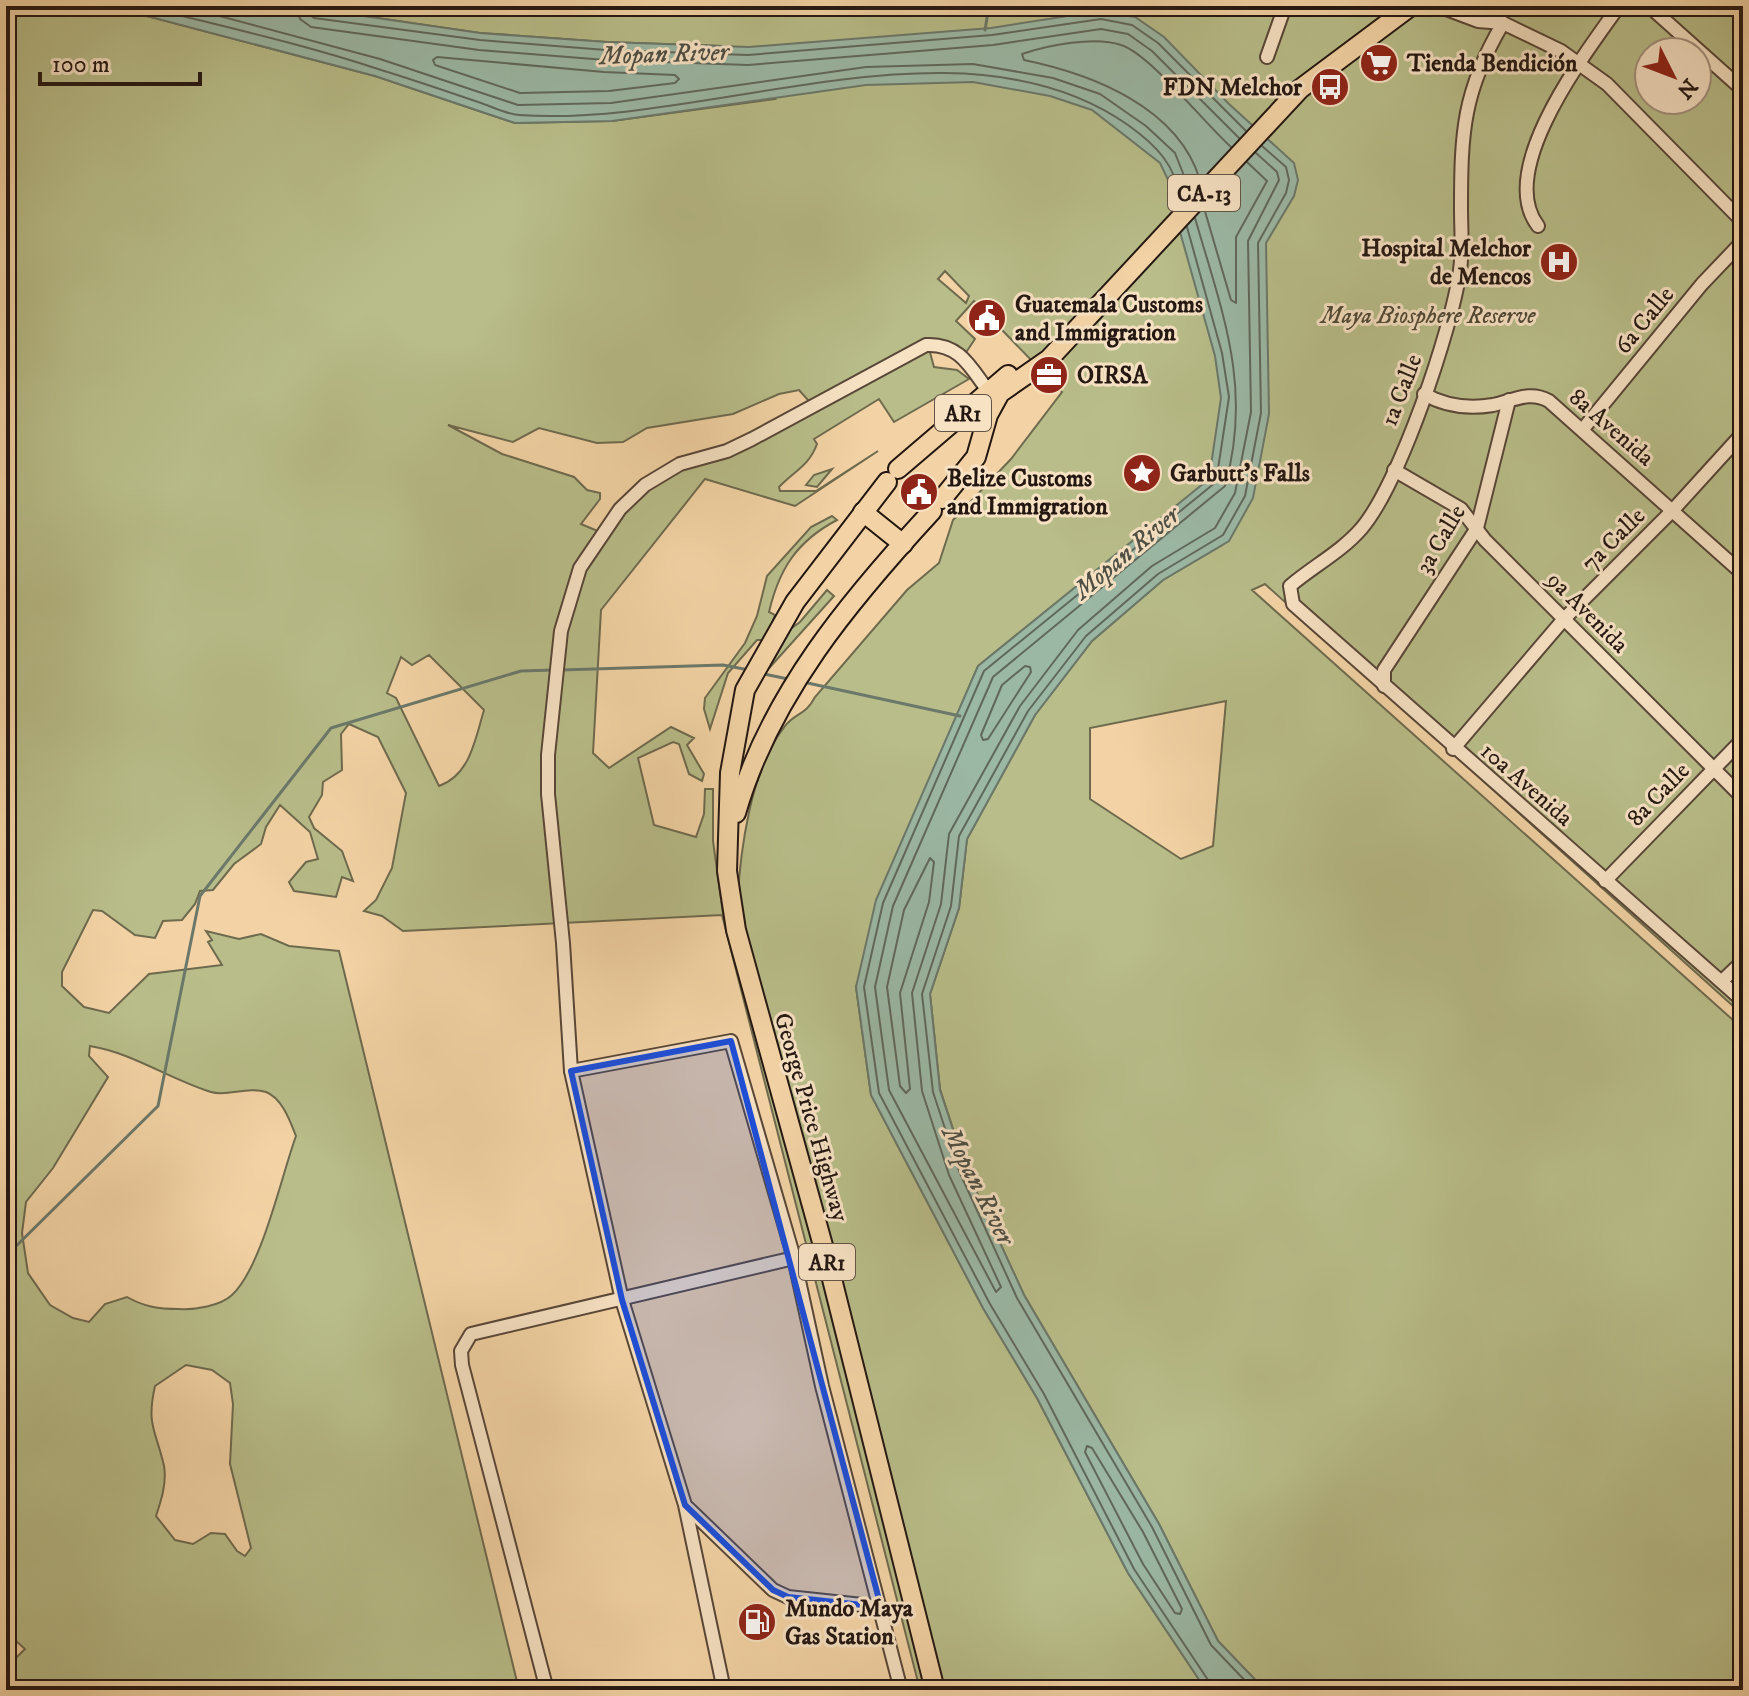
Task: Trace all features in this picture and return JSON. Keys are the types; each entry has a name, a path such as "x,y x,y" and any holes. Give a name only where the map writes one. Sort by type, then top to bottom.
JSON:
{"highway":[{"name":"CA-13","path":"1035,364 1062,343 1131,273 1276,113 1313,77 1401,9"},
{"name":"George Price Highway","path":"935,1690 830,1271 736,930 727,871 732,749 745,690 795,602 863,512 892,476 1035,364"},
{"name":"George Price Highway","path":"730,834 759,749 791,686 824,638 976,457 991,396"},
{"path":"863,512 903,544"}],"street":[{"path":"1267,57 1285,6"},
{"path":"1438,6 1478,21 1503,23"},
{"path":"1479,6 1503,23 1579,62 1631,106 1743,222"},
{"path":"1538,226 1528,214 1524,192 1528,162 1579,62 1619,6"},
{"path":"1649,6 1743,90"},
{"name":"1a Calle","path":"1290,594 1290,586 1360,531 1386,491 1424,394 1460,269 1461,157 1468,99 1481,61 1503,23"},
{"name":"6a Calle","path":"1583,429 1702,284 1743,241"},
{"path":"715,1690 723,1684 685,1505 622,1300 571,1071 548,755 568,600 580,568 600,534 620,509 664,472 752,439 926,345 940,344 956,350 991,396"},
{"name":"8a Avenida","path":"1424,394 1457,406 1492,405 1540,396 1583,429 1743,574"},
{"name":"3a Calle","path":"1384,686 1384,670 1477,528 1509,400"},
{"name":"7a Calle","path":"1453,749 1564,619 1673,510 1743,433"},
{"name":"9a Avenida","path":"1394,470 1449,501 1743,798"},
{"name":"10a Avenida","path":"1290,594 1293,604 1453,749 1743,1001"},
{"name":"8a Calle","path":"1605,881 1743,739"},
{"path":"1722,981 1743,961"},
{"path":"571,1071 731,1041 794,1258 822,1386 901,1690"},
{"path":"547,1690 462,1365 461,1351 471,1334 794,1258"},
{"path":"685,1505 763,1582 781,1593 818,1602 881,1607"}],"highlighted area":[{"path":"731,1041 881,1607 788,1597 773,1590 685,1505 622,1300 571,1071"}],"green space":[{"name":"Maya Biosphere Reserve","path":"6,6 109,6 375,76 515,123 612,121 775,99 724,46 480,33 295,6 1743,6 1743,1015 1265,584 1252,590 1743,1029 1743,1690 1265,1690 1218,1641 1159,1524 1024,1295 966,1169 940,1089 930,994 959,908 967,839 1035,715 1092,641 1163,580 1222,545 1177,505 978,666 937,761 856,987 871,1095 983,1308 1037,1398 1128,1573 1206,1690 920,1690 722,915 403,931 382,916 364,911 376,900 392,868 406,793 378,737 349,724 341,734 342,770 323,782 322,795 309,817 314,828 342,851 353,881 342,877 336,897 294,891 289,882 306,862 318,859 310,832 280,805 266,827 261,844 234,864 213,890 200,891 195,904 182,920 163,921 155,938 135,935 102,911 93,910 62,972 62,986 84,1007 109,1013 149,974 222,965 208,942 212,940 206,931 239,939 261,934 289,946 339,951 519,1690 6,1690 6,1668 25,1649 6,1632","holes":["945,271 969,296 966,303 938,279","974,301 1062,392 1011,459 953,520 939,563 907,590 808,707 785,726 773,744 763,765 749,812 737,906 723,914 713,841 713,789 705,789 704,814 696,837 654,825 638,758 673,742 679,744 689,774 702,781 704,774 687,745 694,738 671,727 609,768 593,753 601,610 705,479 795,506 878,451 816,491 780,491 779,487 810,458 817,444 814,439 879,399 894,422 969,379 957,370 934,367 928,345 967,351 975,339 956,321","799,390 808,400 806,411 754,444 648,482 631,500 607,535 581,524 600,499 600,493 587,490 574,477 502,454 448,425 513,442 539,428 597,443 623,442 647,428 733,414 779,394","429,655 484,710 470,755 458,774 439,786 396,698 387,693 401,657 412,665","1226,701 1213,846 1181,859 1090,799 1090,728","90,1046 106,1049 211,1092 266,1092 277,1099 288,1117 296,1136 270,1220 243,1282 221,1302 192,1309 165,1309 127,1297 105,1304 89,1322 73,1318 50,1305 28,1273 22,1233 26,1202 53,1168 108,1077 89,1056","186,1365 212,1370 230,1383 233,1404 230,1464 251,1548 245,1556 237,1551 225,1534 211,1533 193,1544 175,1540 156,1516 165,1472 153,1428 151,1410 155,1386"]},
{"path":"832,469 817,487 806,485 814,475"},
{"path":"832,516 837,520 811,537 784,570 769,612 775,615 766,640 757,640 728,673 710,729 704,709 705,698 745,643 757,616 767,576 811,527"},
{"path":"827,590 834,596 762,676 789,630 800,622"}],"water":[{"name":"Mopan River","path":"109,6 295,6 480,33 749,47 991,28 1100,11 1135,17 1164,37 1229,104 1294,163 1298,180 1294,196 1266,243 1269,414 1253,498 1229,541 1163,580 1092,641 1035,715 967,839 959,908 930,994 940,1090 966,1169 1024,1295 1159,1524 1218,1641 1265,1690 1206,1690 1128,1573 1037,1398 983,1308 871,1095 856,987 876,900 978,666 1209,479 1221,398 1215,356 1175,214 1171,186 1160,163 1092,110 1050,96 973,82 866,85 612,121 515,123 375,76"}],"waterway":[{"path":"985,30 989,6"},
{"path":"561,670 723,665 749,670"},
{"path":"6,1256 158,1106 200,896 331,728 521,671 554,670"},
{"path":"764,674 788,679"},
{"path":"803,682 960,716"}],"place":[{"name":"Tienda Bendición","path":"1379,63"},
{"name":"FDN Melchor","path":"1330,87"},
{"name":"Hospital Melchor de Mencos","path":"1559,262"},
{"name":"Guatemala Customs and Immigration","path":"987,318"},
{"name":"OIRSA","path":"1049,375"},
{"name":"Garbutt's Falls","path":"1142,473"},
{"name":"Belize Customs and Immigration","path":"919,492"},
{"name":"Mundo Maya Gas Station","path":"757,1622"}]}
